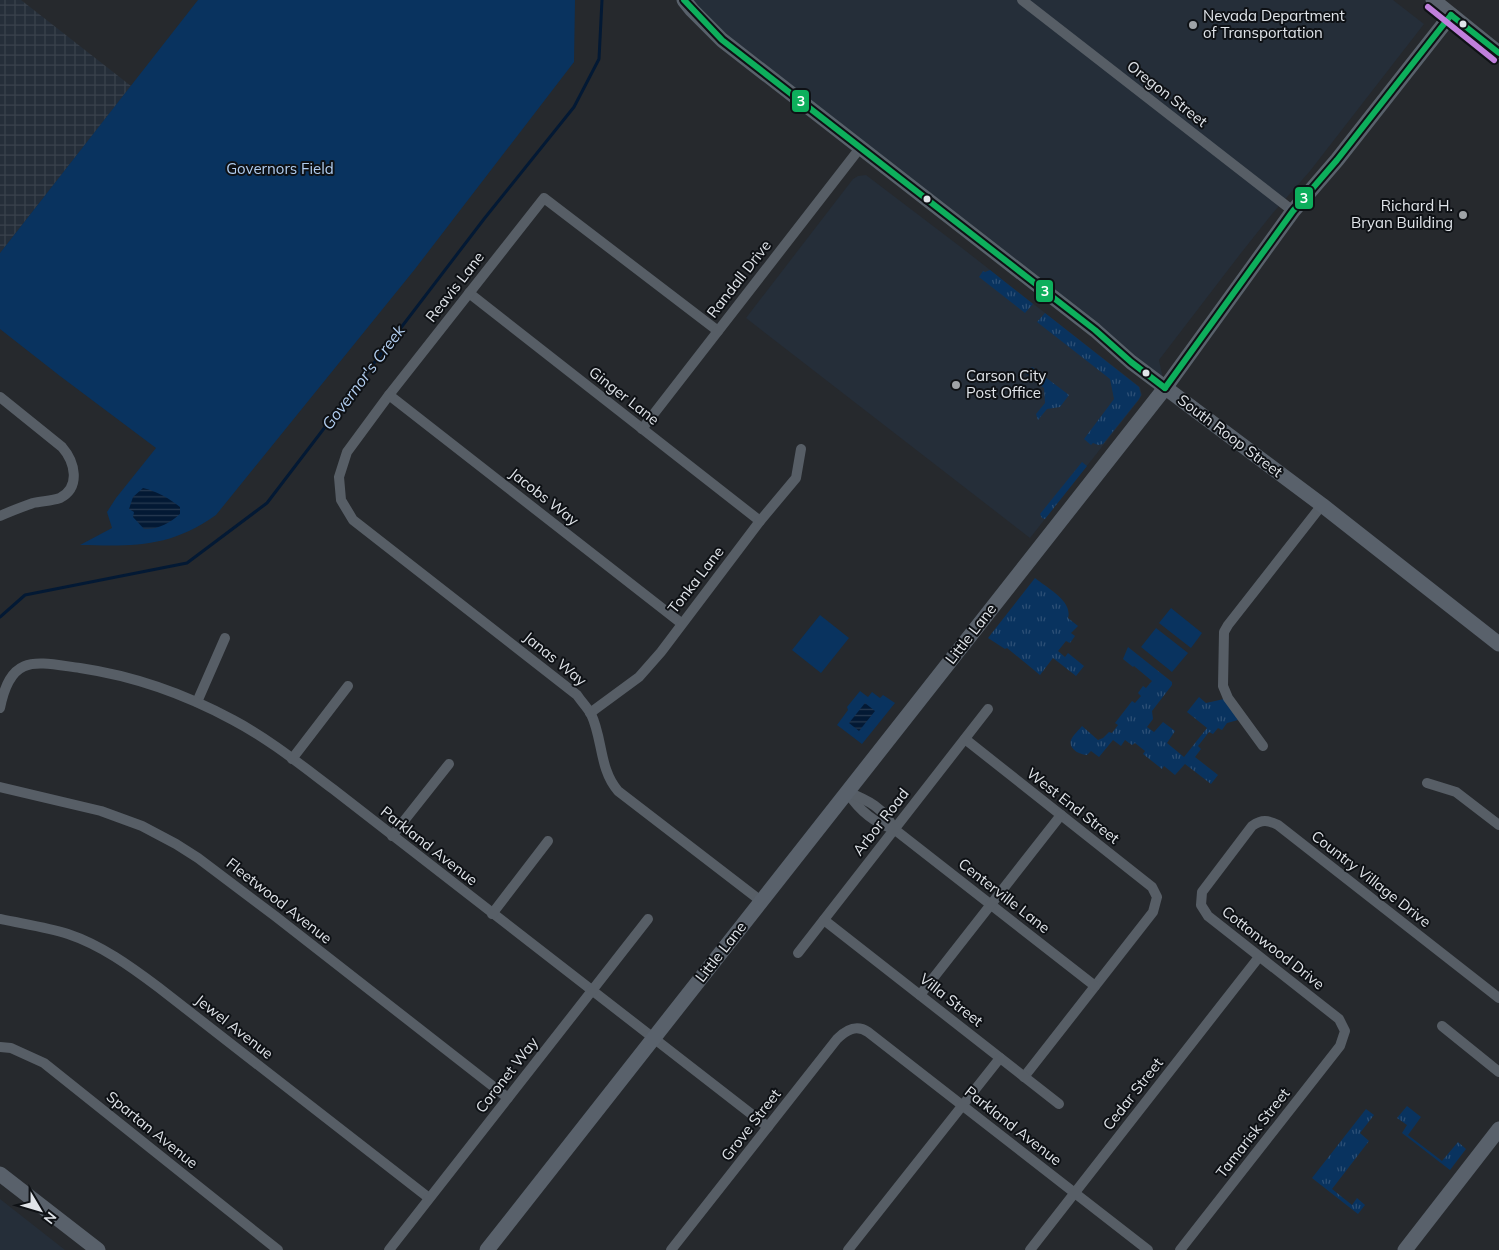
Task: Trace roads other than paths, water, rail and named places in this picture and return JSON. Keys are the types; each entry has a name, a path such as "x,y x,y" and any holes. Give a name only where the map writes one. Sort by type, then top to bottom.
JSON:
{"street":[{"name":"South Roop Street","path":"684,0 722,40 1095,330 1131,362 1322,505 1499,644"},
{"name":"Oregon Street","path":"1022,0 1293,211"},
{"path":"1433,0 1499,53"},
{"name":"Little Lane","path":"487,1250 1165,388 1293,211 1337,160 1451,15"},
{"name":"Randall Drive","path":"642,429 860,148"},
{"name":"Reavis Lane","path":"341,500 338,477 347,452 389,395 544,198 718,330"},
{"name":"Ginger Lane","path":"469,293 760,521"},
{"name":"Jacobs Way","path":"389,395 681,623"},
{"path":"0,397 62,448 72,462 74,470 73,479 67,491 60,498 33,504 0,516"},
{"name":"Tonka Lane","path":"590,713 639,677 661,652 681,623 760,521 796,478 801,449"},
{"name":"Janas Way","path":"341,500 353,520 577,694 590,713 606,773 618,791 761,901"},
{"path":"1263,746 1228,698 1223,686 1224,632 1322,505"},
{"path":"197,702 225,638"},
{"name":"Parkland Avenue","path":"0,708 2,696 9,680 25,665 35,662 126,676 157,685 234,720 333,789 768,1127"},
{"path":"292,759 348,686"},
{"name":"Arbor Road","path":"798,953 988,709"},
{"name":"West End Street","path":"965,739 1152,887 1156,894 1157,900 1153,912 1095,986"},
{"path":"392,836 449,764"},
{"path":"1427,783 1456,792 1499,825"},
{"name":"Fleetwood Avenue","path":"0,787 101,811 142,826 176,844 198,858 275,916 508,1098"},
{"name":"Centerville Lane","path":"847,792 858,807 880,825 894,829 1095,986"},
{"path":"920,995 1061,815"},
{"name":"Country Village Drive","path":"1228,858 1252,826 1260,821 1270,821 1278,825 1499,998"},
{"path":"492,914 548,841"},
{"name":"Cottonwood Drive","path":"1228,858 1202,892 1201,905 1208,916 1339,1019 1344,1031"},
{"name":"Jewel Avenue","path":"0,918 69,935 123,962 158,987 429,1198"},
{"name":"Coronet Way","path":"389,1250 648,919"},
{"name":"Villa Street","path":"824,920 1059,1104"},
{"name":"Cedar Street","path":"1030,1250 1259,956"},
{"path":"1024,1076 1095,986"},
{"path":"1442,1026 1499,1072"},
{"name":"Parkland Avenue","path":"859,1028 868,1032 1148,1250"},
{"name":"Grove Street","path":"671,1250 837,1039 846,1031 859,1028"},
{"name":"Tamarisk Street","path":"1180,1250 1340,1046 1344,1031"},
{"name":"Spartan Avenue","path":"0,1047 11,1048 44,1063 278,1250"},
{"path":"848,1250 1000,1058"},
{"path":"1405,1250 1499,1129"},
{"path":"0,1174 98,1250"}],"waterway":[{"name":"Governor's Creek","path":"0,617 25,595 187,563 267,503 484,219 574,107 599,59 602,0"}],"place":[{"name":"Nevada Department of Transportation","path":"1193,25"},
{"name":"Richard H. Bryan Building","path":"1463,215"},
{"name":"Carson City Post Office","path":"956,385"}],"park label":[{"name":"Governors Field","path":"280,169"}]}
